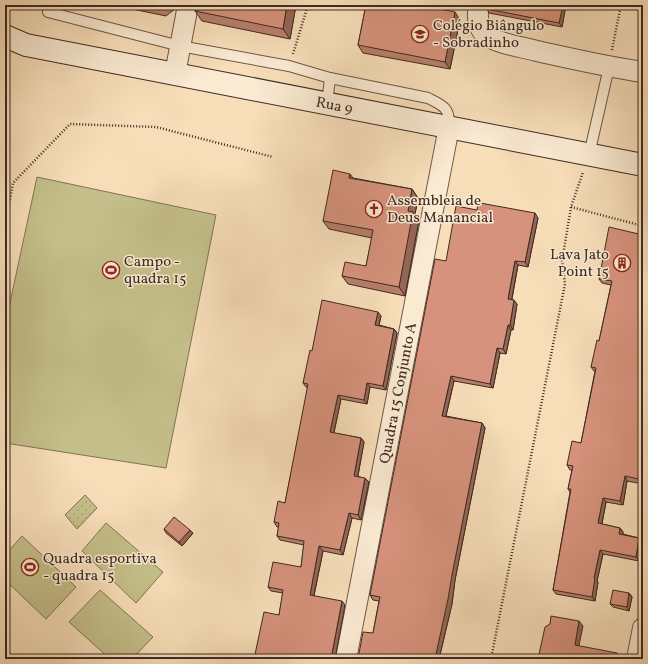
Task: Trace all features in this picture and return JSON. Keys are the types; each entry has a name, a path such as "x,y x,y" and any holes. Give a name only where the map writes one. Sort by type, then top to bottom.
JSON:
{"street":[{"path":"175,74 188,5"},
{"path":"479,5 478,21 480,28 485,34 493,39 516,46 609,67 643,72"},
{"name":"Rua 9","path":"5,36 15,45 175,74 643,165"},
{"name":"Quadra 15 Conjunto A","path":"346,659 449,127"},
{"path":"637,659 643,628"}],"lane":[{"path":"48,12 180,46 289,66 330,78 428,98 447,110 449,116 449,127"},
{"path":"590,155 609,67"},
{"path":"327,104 330,78"}],"path":[{"path":"289,66 308,5"},
{"path":"609,67 621,5"},
{"path":"5,226 12,184 70,124 156,127 273,157"},
{"path":"491,659 565,284 562,261 571,207 590,155"},
{"path":"571,207 643,226"}],"shaded area":[{"name":"Campo - quadra 15","path":"37,177 216,215 166,468 5,443 5,326"},
{"path":"85,495 97,508 77,529 65,515"},
{"name":"Quadra esportiva - quadra 15","path":"106,523 163,572 136,603 82,551"},
{"name":"Quadra esportiva - quadra 15","path":"22,536 76,587 46,619 5,580 5,555"},
{"name":"Quadra esportiva - quadra 15","path":"100,590 153,637 132,659 110,659 69,622"}],"building":[{"path":"196,5 287,5 283,29 195,11"},
{"name":"Colégio Biângulo - Sobradinho","path":"366,5 420,5 455,12 445,62 358,45"},
{"path":"487,5 563,5 559,23 487,9"},
{"path":"333,170 350,174 349,178 412,189 408,211 413,212 399,287 342,276 345,262 366,266 373,230 323,221"},
{"path":"480,203 535,213 525,262 515,261 508,299 514,300 510,325 508,325 503,349 497,348 490,384 451,376 442,416 482,423 435,659 358,659 363,632 373,633 380,597 370,595 435,259 446,261 456,206 477,210"},
{"path":"609,227 643,235 643,259 640,273 643,273 643,324 641,333 643,334 643,375 641,384 643,384 643,480 625,476 620,501 603,498 598,523 620,528 619,534 639,538 636,557 600,550 594,578 592,597 553,590 571,489 568,489 573,466 567,465 572,441 581,443 596,368 591,367 597,340 599,341 612,281 599,279"},
{"path":"322,300 378,312 375,325 394,329 383,386 367,383 364,400 338,395 330,432 361,438 354,476 365,478 358,515 349,513 340,550 319,546 310,595 342,601 331,659 254,659 264,612 279,615 283,590 268,587 273,562 301,567 304,541 277,536 279,523 274,522 278,501 285,503 308,384 303,383 310,350 312,351"},
{"path":"174,517 190,530 179,542 164,529"},
{"path":"613,590 629,593 627,607 610,604"},
{"path":"551,616 579,621 575,645 617,653 616,659 538,659 545,627 550,624"}],"place":[{"name":"Colégio Biângulo - Sobradinho","path":"420,34"},
{"name":"Assembleia de Deus Manancial","path":"374,209"},
{"name":"Lava Jato Point 15","path":"622,263"},
{"name":"Campo - quadra 15","path":"111,270"},
{"name":"Quadra esportiva - quadra 15","path":"30,567"}]}
